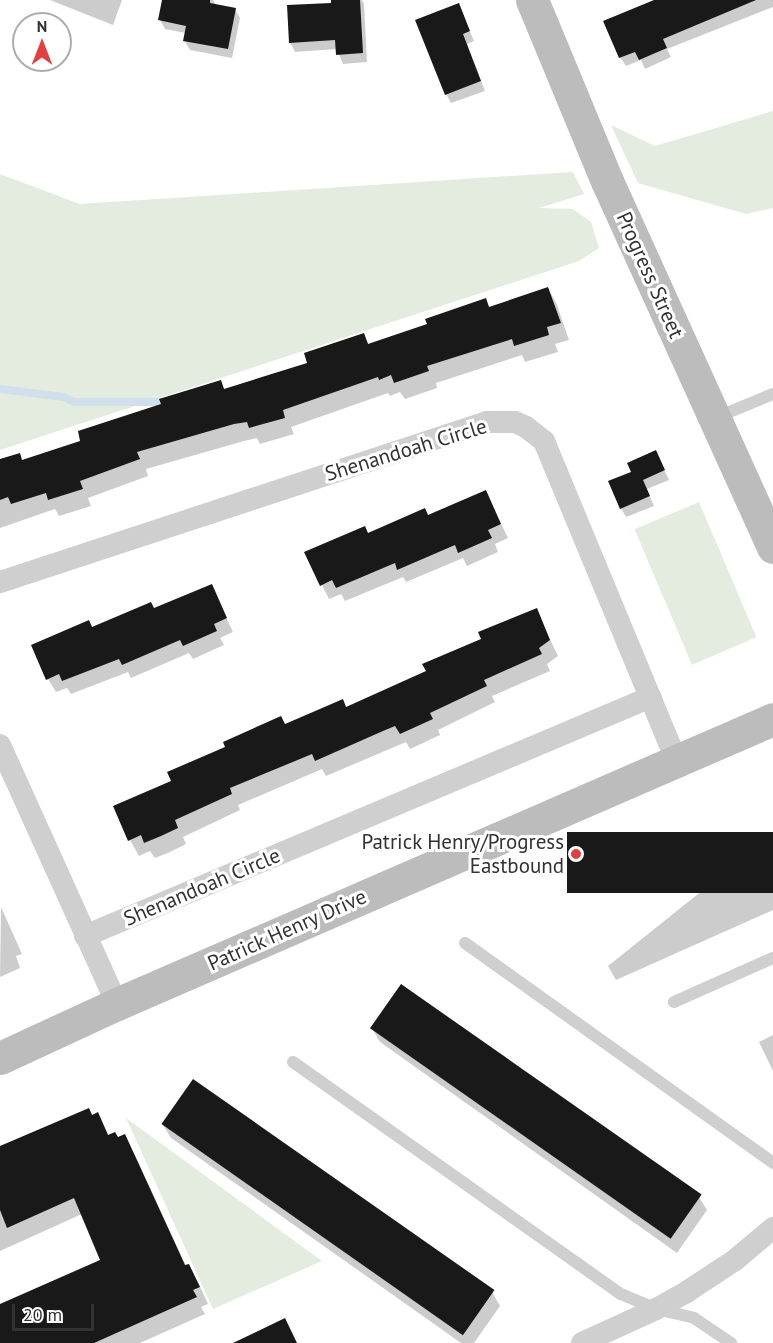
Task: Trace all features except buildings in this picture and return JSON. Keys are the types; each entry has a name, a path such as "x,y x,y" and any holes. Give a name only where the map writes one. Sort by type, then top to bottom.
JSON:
{"main road":[{"name":"Progress Street","path":"532,0 607,181 772,541"},
{"name":"Patrick Henry Drive","path":"0,1058 117,1004 773,719"}],"street":[{"name":"Shenandoah Circle","path":"0,582 487,422 515,422 526,427 544,441 676,760"},
{"name":"Shenandoah Circle","path":"85,936 651,697"},
{"path":"0,745 117,1004"},
{"path":"582,1343 656,1309 717,1274 773,1228"}],"lane":[{"path":"714,418 773,394"},
{"path":"465,943 773,1162"},
{"path":"674,1002 773,957"},
{"path":"292,1062 621,1294 656,1309 694,1318 731,1343"}],"shaded area":[{"path":"773,111 773,208 746,214 638,183 611,125 655,146"},
{"path":"573,172 584,194 539,208 573,209 591,222 599,248 579,261 0,450 0,174 80,204"},
{"path":"699,502 756,637 692,665 635,529"},
{"path":"126,1118 322,1261 213,1309"}],"waterway":[{"path":"0,389 64,397 74,402 169,402"}],"place":[{"name":"Patrick Henry/Progress Eastbound","path":"576,854"}]}
